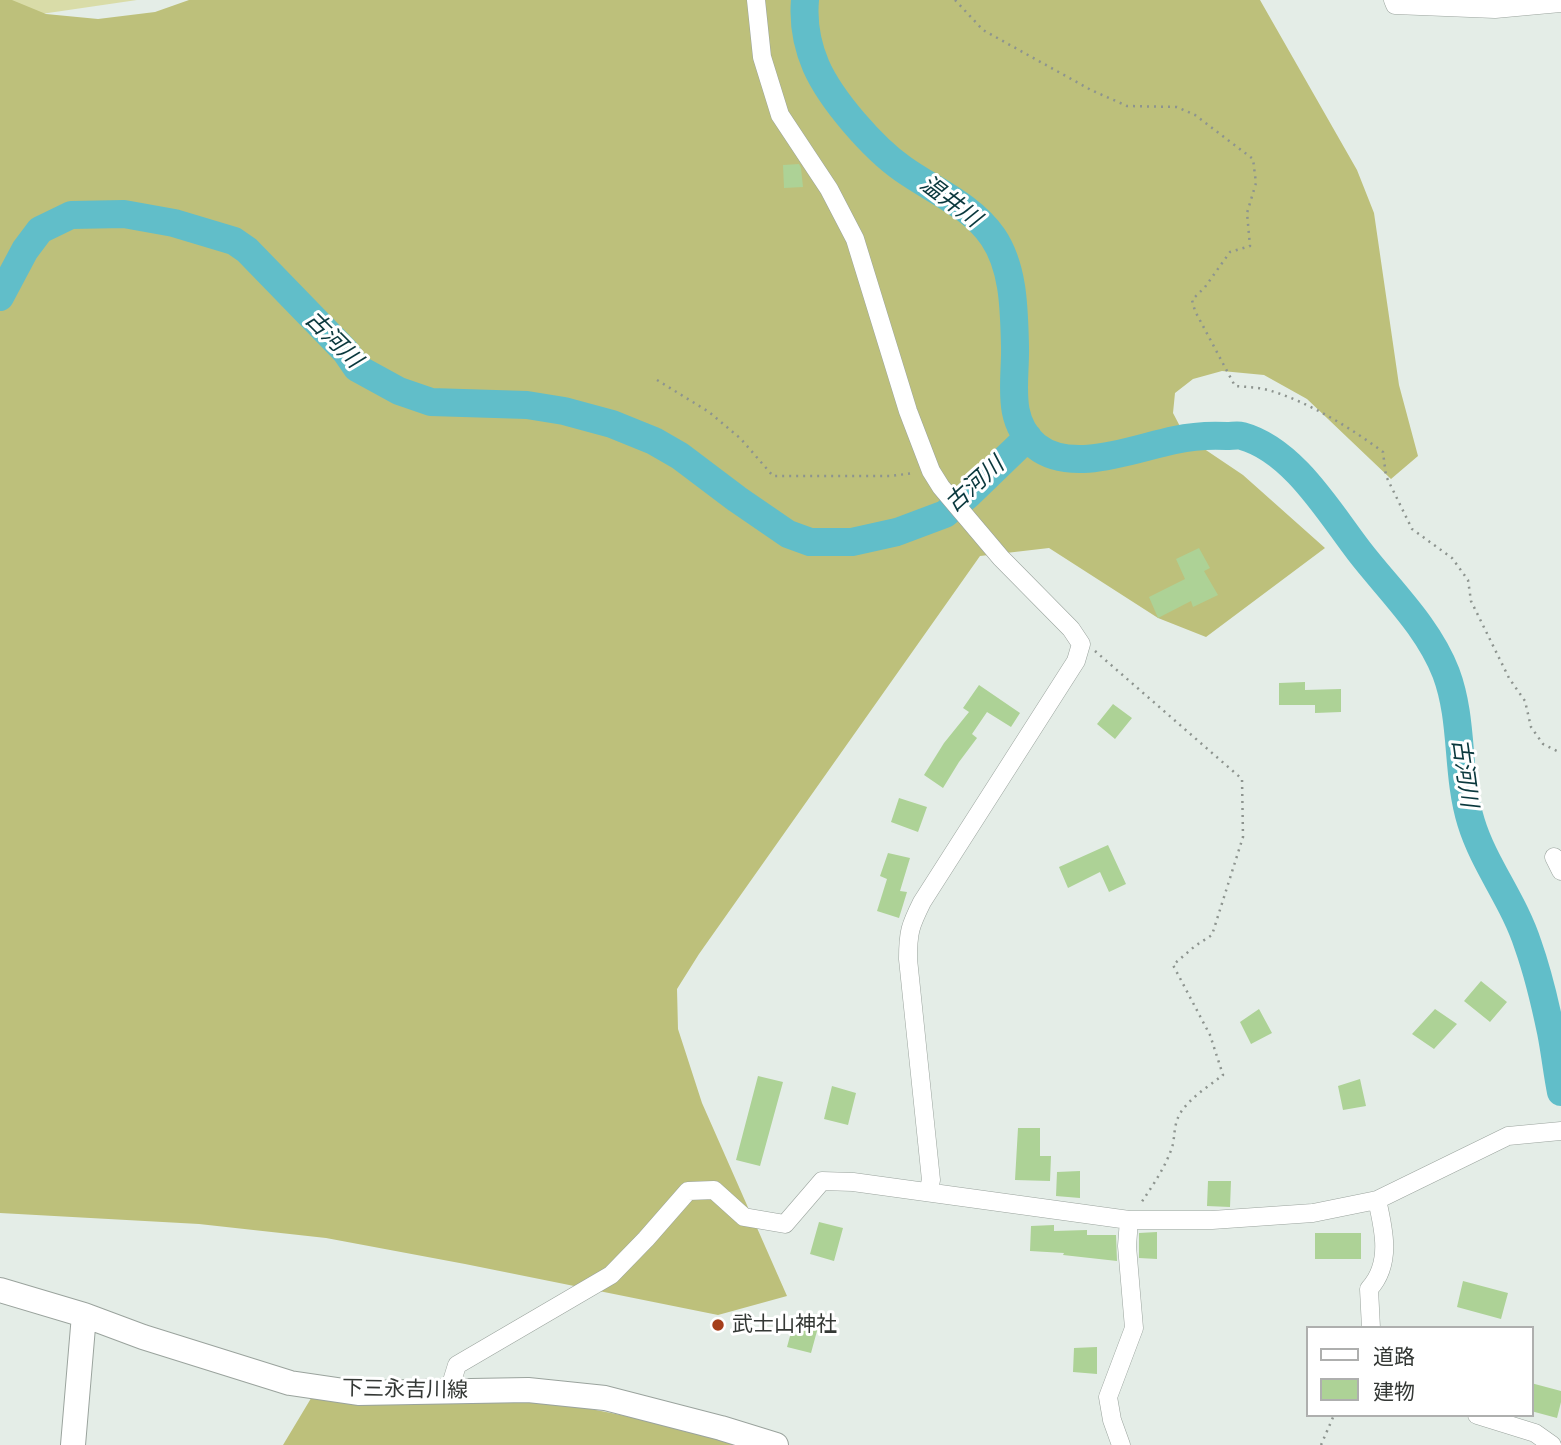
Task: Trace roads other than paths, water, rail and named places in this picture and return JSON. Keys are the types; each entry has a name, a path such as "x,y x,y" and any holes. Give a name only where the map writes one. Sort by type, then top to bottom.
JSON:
{"main road":[{"name":"下三永吉川線","path":"0,1290 290,1383 358,1393 528,1390 605,1398 776,1445"},
{"path":"74,1445 84,1315"}],"street":[{"path":"756,0 762,57 780,115 822,179 855,239 908,411 936,479 1002,558 1071,629 1081,644 1076,661 911,923 908,959 931,1180 929,1192"},
{"path":"1393,0 1395,5 1495,9 1561,3"},
{"path":"449,1391 457,1365 611,1275 688,1191 714,1190 744,1217 785,1224 822,1181 853,1182 1129,1220 1212,1220 1313,1213 1377,1200 1508,1136 1561,1131"},
{"path":"1371,1326 1369,1289 1376,1281 1383,1261 1385,1234 1377,1200"},
{"path":"1121,1445 1112,1420 1108,1397 1134,1328 1127,1246 1129,1220"},
{"path":"1483,1417 1535,1433 1552,1445"}],"waterway":[{"name":"古河川","path":"805,0 805,25 813,58 842,108 891,160 974,216 1000,249 1009,276 1013,304 1014,399 1016,412 1026,436 1036,446 1051,454 1085,459 1201,436 1240,436 1260,443 1278,454 1308,484 1418,624 1438,656 1452,691 1463,785 1471,822 1483,853 1515,913 1532,956 1549,1021 1561,1092"},
{"name":"古河川","path":"0,297 25,250 40,230 71,215 124,214 174,223 234,241 247,250 346,352 357,368 399,391 431,402 527,405 564,411 612,424 654,441 680,456 788,534 810,542 852,542 897,532 945,514 1028,437"}],"place":[{"name":"武士山神社","path":"718,1325"}],"water label":[{"name":"温井川","path":"950,202"}]}
